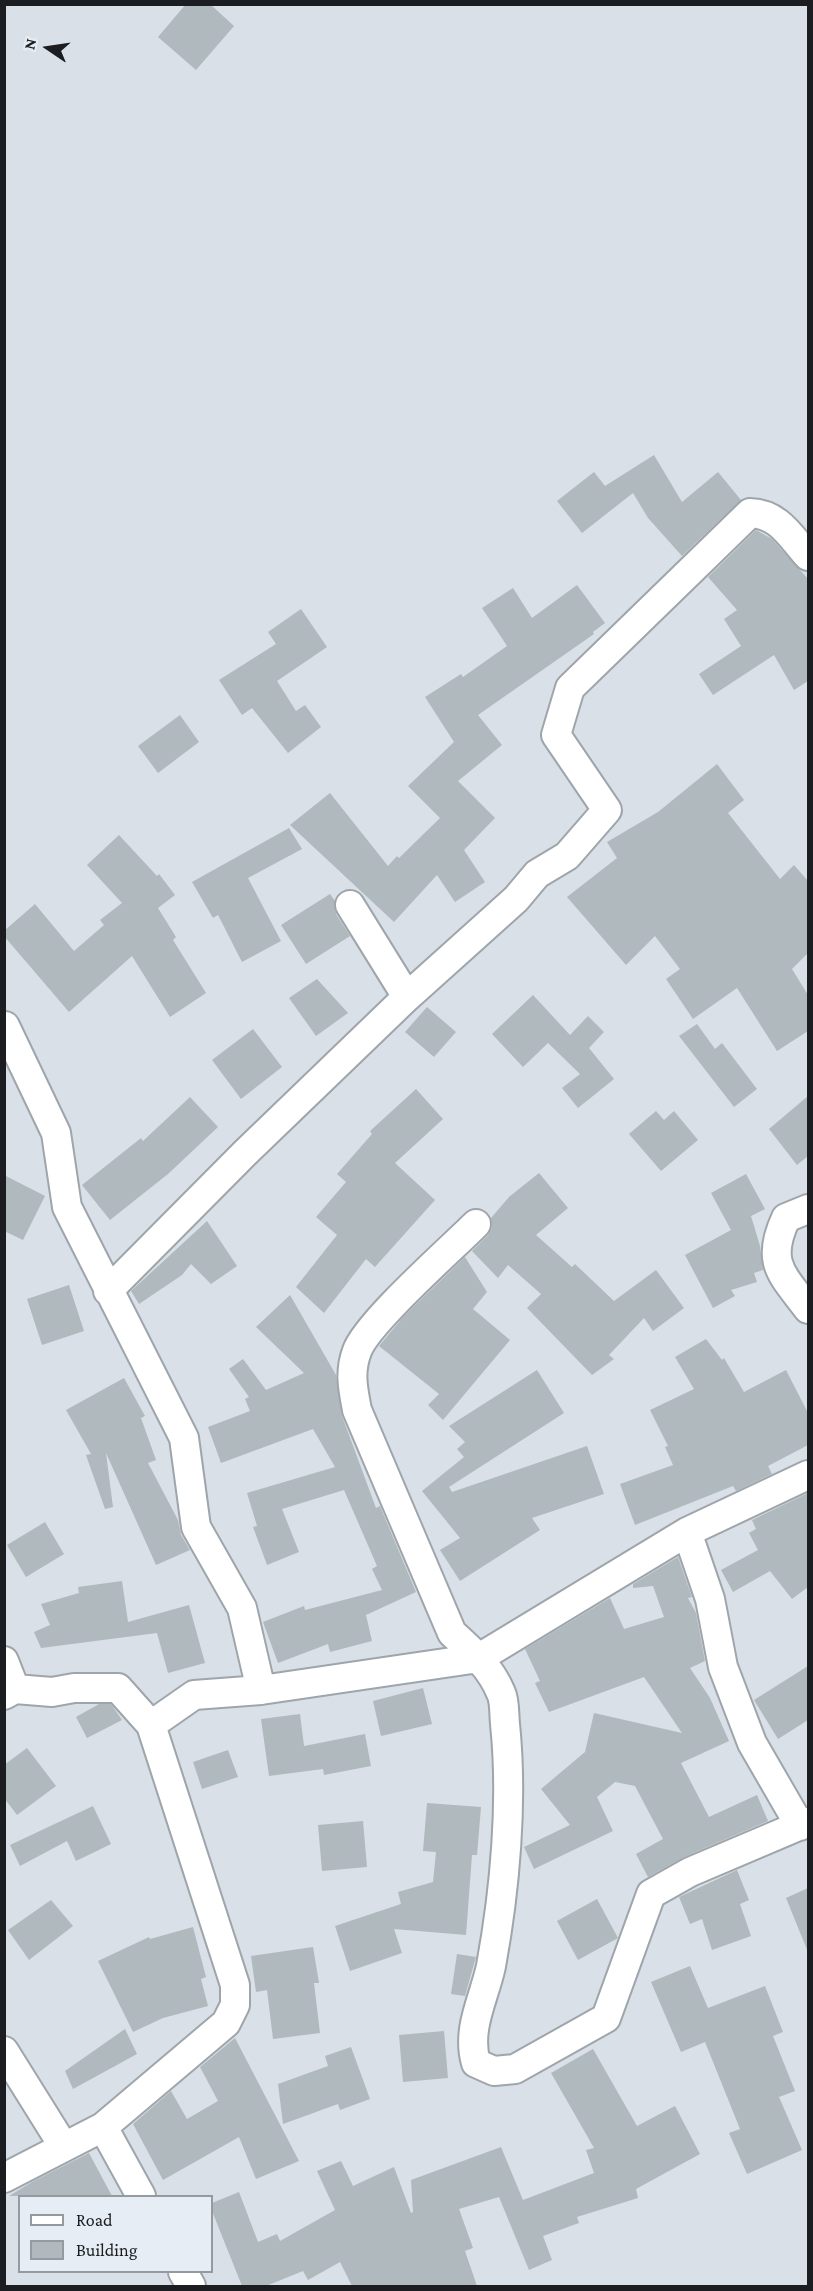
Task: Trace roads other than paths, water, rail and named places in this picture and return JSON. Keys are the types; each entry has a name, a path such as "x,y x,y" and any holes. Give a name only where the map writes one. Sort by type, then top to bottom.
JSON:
{"street":[{"path":"108,1291 253,1145 407,997 516,899 537,874 567,856 608,810 556,735 570,688 750,513 766,514 777,521 808,556"},
{"path":"350,905 407,997"},
{"path":"6,1026 56,1133 67,1207 184,1438 196,1527 242,1608 261,1690"},
{"path":"808,1209 786,1218 776,1240 778,1269 808,1309"},
{"path":"476,1224 378,1321 357,1349 351,1380 357,1410 452,1633 479,1658 502,1694 508,1752 502,1897 490,1969 473,2031 471,2047 476,2063 494,2072 515,2069 606,2018 651,1894 690,1872 804,1824 752,1743 723,1667 710,1599 687,1532"},
{"path":"151,1725 194,1695 261,1690 479,1658 687,1532 808,1475"},
{"path":"4,1661 10,1692 118,1688 151,1725 235,1985 235,2005 226,2023 103,2127 4,2178"},
{"path":"4,2051 64,2147"},
{"path":"103,2127 140,2195"}]}
